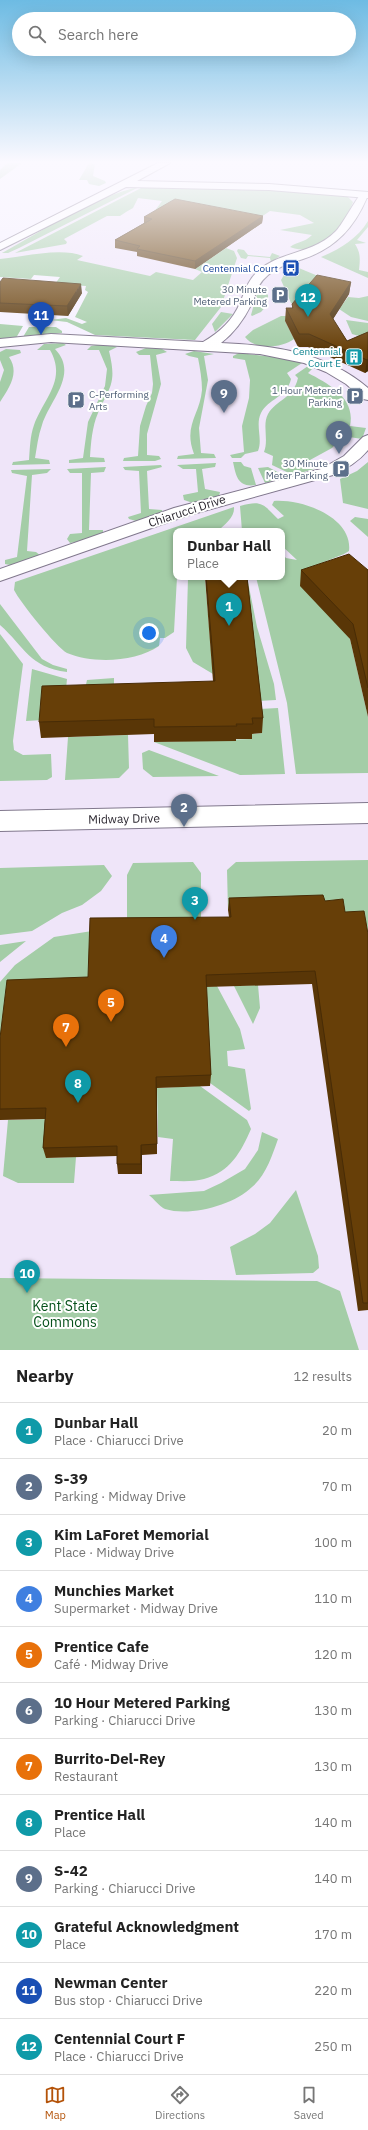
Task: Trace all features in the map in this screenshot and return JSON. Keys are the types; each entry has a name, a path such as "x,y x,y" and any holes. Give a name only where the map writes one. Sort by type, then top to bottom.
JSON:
{"street":[{"path":"0,248 43,226"},
{"path":"208,345 222,335 238,318 258,277 276,265 320,248 336,238 347,226"},
{"path":"0,343 51,338 189,346 208,345 276,353 310,361 353,382 368,396"},
{"name":"Chiarucci Drive","path":"0,575 180,512 327,472 345,464 363,448 368,440"},
{"name":"Midway Drive","path":"0,821 368,813"}],"shaded area":[{"path":"43,226 368,226 368,1350 0,1350 0,343 35,339 189,346 188,341 122,275 0,266 0,248"}],"green space":[{"path":"49,226 62,226 8,253 2,253"},
{"path":"67,226 88,226 64,239 67,242 66,244 15,253"},
{"path":"299,226 339,226 320,244 311,248 300,249 290,247 312,235 280,230"},
{"path":"368,226 357,240 366,243 355,244 360,260 359,270 368,272 368,278 321,257 348,243 364,227"},
{"path":"226,248 234,251 237,258 221,307 195,340 95,335 67,322 50,320 66,318 82,324 87,322 75,317 88,292 85,290 86,286 55,284 60,277 34,275 31,279 0,277 0,259 42,253 64,252 83,256 77,260 150,276 156,272 193,280 202,272 195,269"},
{"path":"238,249 244,250 248,255 270,257 272,253 280,256 271,262 270,258 248,256 246,259 241,258 237,251"},
{"path":"294,266 318,276 300,306 291,303 281,280 287,270 296,268"},
{"path":"261,289 268,295 268,304 261,312 252,316 258,290"},
{"path":"368,296 368,321 351,317 339,309 348,297 359,298"},
{"path":"221,312 233,314 215,332 212,324"},
{"path":"281,316 291,316 285,321 294,339 289,342 269,347 255,344 245,337 253,330"},
{"path":"346,320 368,323 368,333 359,336 352,334"},
{"path":"0,324 23,326 16,338 0,338"},
{"path":"29,327 56,327 62,331 62,333 23,337"},
{"path":"63,343 66,345 55,349 62,358 64,377 42,425 35,458 49,460 50,464 12,465 13,462 29,460 34,425 55,380 55,361 50,350 37,350 44,344"},
{"path":"111,345 117,347 109,351 112,371 111,384 96,418 91,441 90,457 104,458 105,462 69,463 69,460 83,458 88,422 105,386 107,369 99,350 87,350 91,346"},
{"path":"146,348 162,349 167,352 156,355 161,384 147,434 147,455 159,456 161,459 155,461 123,461 124,458 138,456 140,426 152,393 153,384 150,355 139,355 136,352"},
{"path":"6,349 20,350 21,353 9,357 14,369 12,380 0,402 0,382 4,370 0,360 0,352"},
{"path":"194,351 214,354 204,356 208,380 199,428 201,453 214,454 216,458 177,459 178,456 194,454 190,435 193,420 201,399 202,382 198,358 185,354"},
{"path":"239,353 283,358 302,363 287,373 291,379 286,390 268,404 261,413 259,418 260,442 258,451 245,454 241,458 232,458 230,455 244,452 242,426 249,398 250,380 245,360 233,358 233,356"},
{"path":"308,366 314,367 308,373 332,387 345,400 349,407 351,416 350,426 366,428 362,439 343,436 332,448 310,460 319,466 318,468 293,475 272,465 273,456 264,452 266,443 266,418 272,409 289,395 296,385 298,378 295,375"},
{"path":"233,462 241,462 244,466 251,468 256,485 245,485 239,480 235,472"},
{"path":"368,462 368,509 343,503 340,479 357,471"},
{"path":"216,463 215,467 202,469 205,489 220,492 219,496 193,503 184,500 183,495 198,492 196,469 183,469 177,465"},
{"path":"161,465 162,467 147,471 149,509 162,510 164,515 143,523 129,519 128,517 141,513 139,471 125,470 123,467"},
{"path":"106,467 104,472 91,473 89,530 103,530 103,532 99,538 70,543 67,539 70,534 82,533 82,473 70,473 67,469"},
{"path":"268,467 287,477 265,483 258,468"},
{"path":"51,469 47,473 32,475 27,551 36,552 41,556 15,566 5,564 5,560 17,557 27,476 12,473 11,470"},
{"path":"274,501 285,501 298,503 324,512 343,529 348,539 349,551 304,570 350,639 368,717 368,773 296,774 287,703 257,580 285,580 285,557 297,560 285,549 285,528 242,528 240,506 253,503 258,504 269,510 278,519 284,516 272,505"},
{"path":"234,507 233,514 221,528 173,528 173,580 177,580 174,632 165,638 160,638 159,646 139,655 114,660 101,660 77,657 67,653 55,642 23,604 14,590 15,582"},
{"path":"355,517 368,519 368,537 350,521"},
{"path":"188,580 205,580 213,674 193,662 186,648"},
{"path":"244,580 248,580 257,627 274,684 276,700 258,701"},
{"path":"0,604 42,659 53,665 67,669 67,672 44,666 29,655 0,625"},
{"path":"0,634 23,664 13,741 14,750 23,755 51,754 52,777 47,780 0,781"},
{"path":"32,669 67,679 66,689 85,689 87,680 114,678 114,699 43,720 26,721"},
{"path":"278,708 285,774 240,775 154,742 251,739 251,734 262,733 259,709"},
{"path":"128,735 129,768 119,778 65,780 68,737"},
{"path":"149,750 219,776 153,777 143,769 142,753"},
{"path":"368,860 368,963 228,910 227,870 236,862"},
{"path":"193,862 201,873 201,931 127,930 127,875 133,863"},
{"path":"104,865 112,876 101,891 82,905 62,913 32,931 0,935 0,868"},
{"path":"92,931 90,989 0,1087 0,982 15,965 54,937"},
{"path":"26,941 0,962 0,945"},
{"path":"258,985 260,1008 253,1024 234,986"},
{"path":"217,986 240,1029 245,1049 227,1051 228,1066 245,1069 251,1109 249,1111 210,1083 205,987"},
{"path":"200,1086 247,1120 251,1129 234,1160 221,1171 213,1176 200,1180 170,1181 173,1139 158,1137 157,1088"},
{"path":"49,1119 46,1158 76,1157 74,1183 18,1183 3,1176 8,1120"},
{"path":"262,1132 278,1139 271,1158 265,1171 257,1182 234,1199 211,1208 175,1211 163,1208 149,1195 204,1191 221,1183 245,1169 258,1150"},
{"path":"296,1190 318,1256 319,1268 313,1273 236,1275 230,1247 255,1234 270,1223"},
{"name":"Kent State Commons","path":"0,1278 317,1281 340,1291 359,1350 0,1350"}],"building":[{"path":"140,226 248,226 195,261 137,249 140,246 115,240"},
{"path":"317,275 351,282 330,314 347,341 368,332 367,360 309,334 299,334 286,308 293,308 292,304"},
{"path":"3,278 81,284 67,306 0,303 0,282"},
{"path":"349,554 368,570 368,688 353,624 301,570"},
{"path":"206,580 247,580 263,718 252,718 253,724 236,724 237,726 154,727 154,719 39,722 42,686 215,681"},
{"path":"323,895 325,901 343,899 345,912 364,911 368,934 368,1303 363,1303 315,971 206,975 211,1075 156,1077 157,1144 141,1145 141,1164 117,1164 117,1146 43,1148 46,1108 0,1109 0,1038 7,980 88,977 90,918 231,917 229,898"}],"place":[{"name":"Centennial Court","path":"291,268"},
{"name":"30 Minute Metered Parking","path":"280,295"},
{"name":"Centennial Court F","path":"308,317"},
{"name":"Newman Center","path":"41,335"},
{"name":"Centennial Court E","path":"354,357"},
{"name":"1 Hour Metered Parking","path":"355,396"},
{"name":"C-Performing Arts","path":"76,400"},
{"name":"S-42","path":"224,413"},
{"name":"10 Hour Metered Parking","path":"339,454"},
{"name":"30 Minute Meter Parking","path":"341,469"},
{"name":"Dunbar Hall","path":"229,626"},
{"name":"S-39","path":"184,827"},
{"name":"Kim LaForet Memorial","path":"195,920"},
{"name":"Munchies Market","path":"164,958"},
{"name":"Prentice Cafe","path":"111,1022"},
{"name":"Burrito-Del-Rey","path":"66,1047"},
{"name":"Prentice Hall","path":"78,1103"},
{"name":"Grateful Acknowledgment","path":"27,1293"}]}
